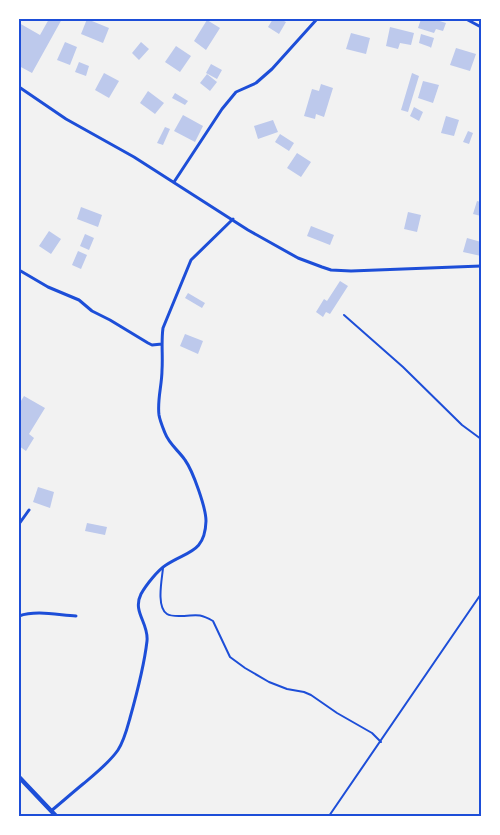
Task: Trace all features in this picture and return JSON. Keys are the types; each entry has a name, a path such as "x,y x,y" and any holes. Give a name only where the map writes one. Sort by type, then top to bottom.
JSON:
{"street":[{"path":"174,182 236,92 256,83 272,69 317,19"},
{"path":"466,19 481,28"},
{"path":"19,87 66,119 134,156 233,220 298,258 316,265 331,270 363,271 481,266"},
{"path":"51,811 101,769 123,742 134,704 147,639 147,633 139,614 138,604 140,596 164,566 190,553 198,546 204,534 206,520 204,507 192,471 166,435 159,415 162,337 163,328 191,260 233,220"},
{"path":"19,270 48,287 78,300 148,343 152,345 162,344"},
{"path":"19,524 29,510"},
{"path":"19,616 45,614 76,616"},
{"path":"19,777 56,816"}],"lane":[{"path":"344,315 403,367 462,424 481,439"},
{"path":"164,566 160,594 165,612 180,616 196,614 213,621 230,657 245,668 287,690 304,692 311,695 372,734 381,742"},
{"path":"329,816 481,594"}],"building":[{"path":"49,19 62,19 32,73 19,66 19,23 40,35"},
{"path":"87,19 109,28 103,43 81,34"},
{"path":"273,19 280,19 286,22 279,34 268,27"},
{"path":"421,19 433,19 446,23 443,31 436,29 434,33 418,28"},
{"path":"207,20 220,28 206,50 194,41"},
{"path":"390,27 414,33 411,45 400,43 398,49 386,46"},
{"path":"351,33 370,38 366,54 346,49"},
{"path":"421,34 434,38 431,48 419,43"},
{"path":"65,42 77,47 70,65 57,60"},
{"path":"141,42 149,49 139,60 132,53"},
{"path":"176,46 191,56 180,72 165,62"},
{"path":"456,48 476,54 470,71 450,65"},
{"path":"79,62 89,66 86,76 75,72"},
{"path":"211,64 222,70 217,79 206,73"},
{"path":"104,73 119,81 109,98 95,90"},
{"path":"412,73 419,76 408,112 401,110"},
{"path":"207,74 217,82 210,91 200,83"},
{"path":"423,81 439,85 433,103 418,98"},
{"path":"321,84 333,88 324,117 316,114 315,119 304,116 312,89 319,91"},
{"path":"148,91 164,103 155,114 140,103"},
{"path":"175,93 188,101 185,105 172,98"},
{"path":"414,107 423,112 419,121 410,116"},
{"path":"183,115 203,126 195,142 174,131"},
{"path":"446,116 459,120 454,136 441,133"},
{"path":"273,120 278,132 258,139 254,126"},
{"path":"165,127 170,129 163,145 157,143"},
{"path":"468,131 473,133 469,144 463,142"},
{"path":"280,134 294,143 289,151 275,142"},
{"path":"297,153 311,162 301,177 287,168"},
{"path":"477,201 481,202 481,216 473,214"},
{"path":"81,207 102,215 98,227 77,219"},
{"path":"408,212 421,215 417,232 404,229"},
{"path":"311,226 334,235 330,245 307,236"},
{"path":"49,231 61,239 51,254 39,246"},
{"path":"85,234 94,238 89,250 80,246"},
{"path":"467,238 481,242 481,256 463,252"},
{"path":"78,251 87,255 81,269 72,265"},
{"path":"340,281 348,286 330,314 326,312 323,317 316,312 324,299 327,301"},
{"path":"188,293 205,303 202,308 185,298"},
{"path":"185,334 203,341 198,354 180,346"},
{"path":"24,396 45,408 29,434 34,438 26,451 19,446 19,404"},
{"path":"38,487 54,492 50,508 33,502"},
{"path":"87,523 107,527 105,535 85,531"}]}
